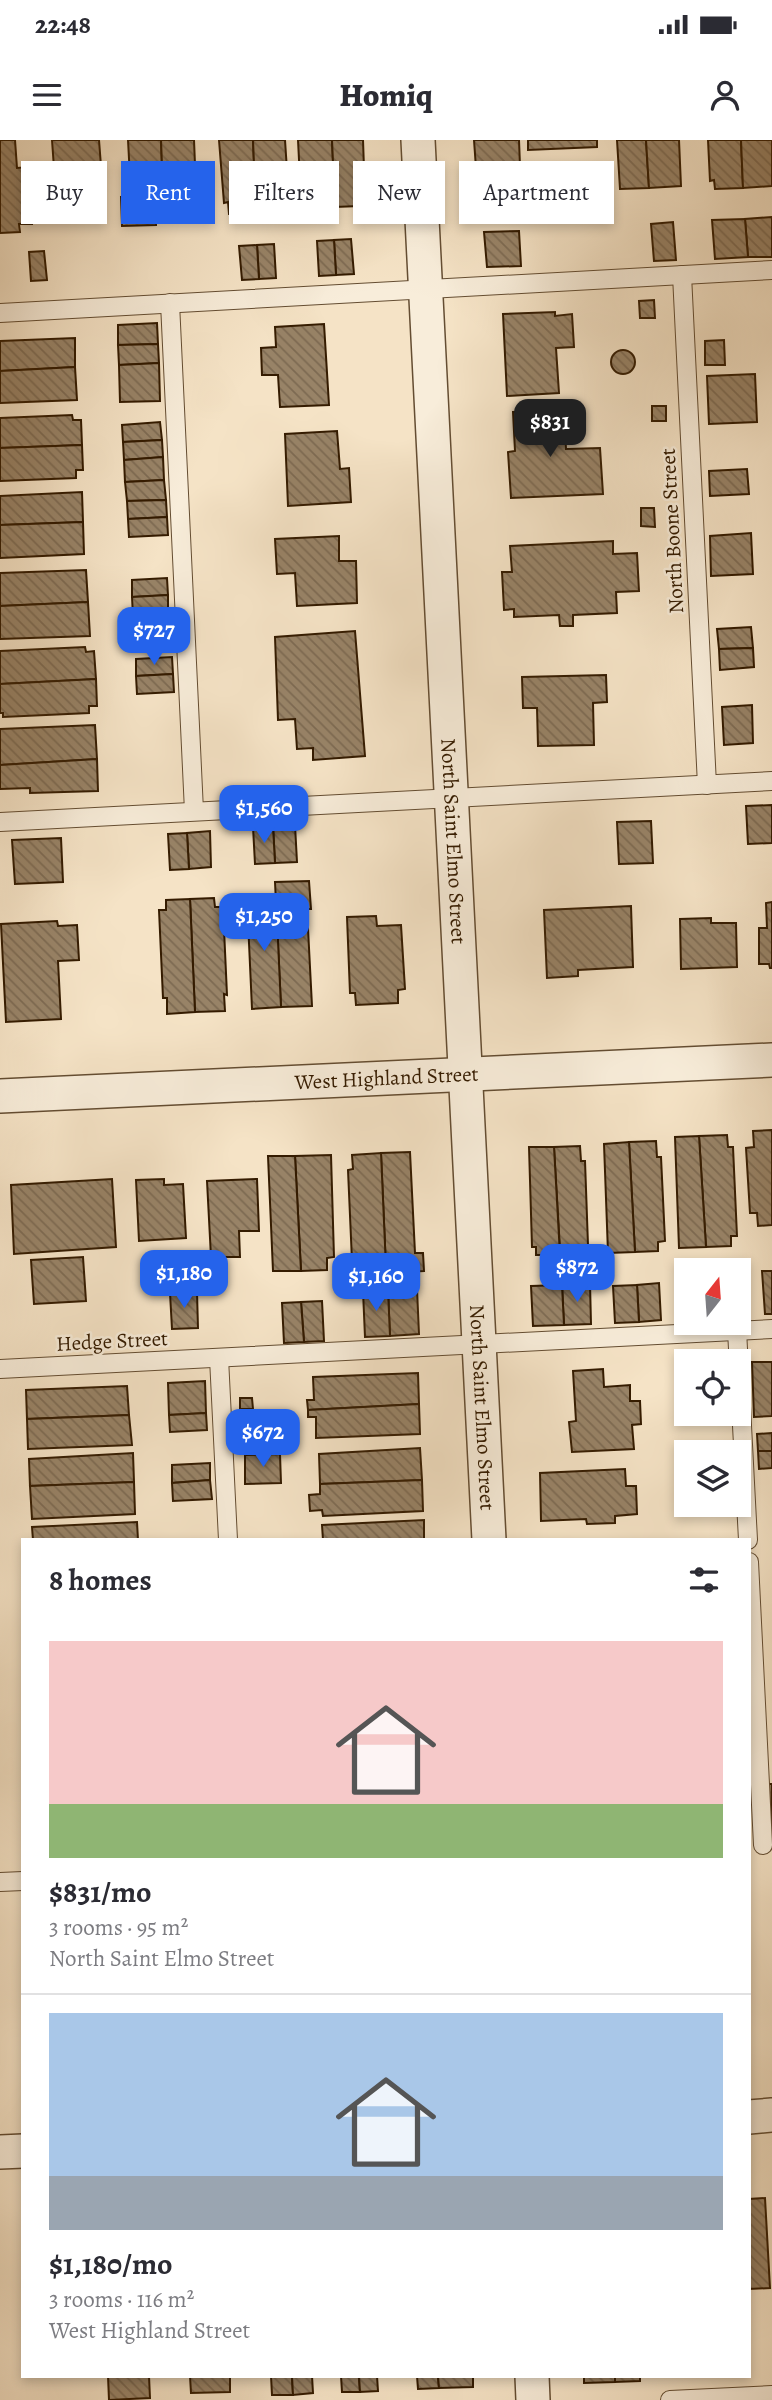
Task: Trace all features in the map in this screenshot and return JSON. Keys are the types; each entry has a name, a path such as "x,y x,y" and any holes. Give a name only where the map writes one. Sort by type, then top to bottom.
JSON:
{"street":[{"name":"North Saint Elmo Street","path":"418,140 489,1538"},
{"name":"West Highland Street","path":"0,1096 772,1060"},
{"path":"751,2117 772,2115"},
{"path":"0,2152 21,2151"},
{"path":"532,2378 533,2400"}],"lane":[{"path":"0,313 772,270"},
{"name":"North Boone Street","path":"682,275 708,785"},
{"path":"170,303 194,811"},
{"path":"0,822 772,781"},
{"name":"Hedge Street","path":"751,1330 772,1329"},
{"name":"Hedge Street","path":"0,1369 674,1334"},
{"path":"737,1335 748,1538"},
{"path":"219,1358 228,1538"},
{"path":"751,1609 761,1845"},
{"path":"0,1882 21,1881"},
{"path":"670,2400 772,2395"}],"building":[{"path":"0,140 15,140 17,168 21,168 20,232 0,233"},
{"path":"52,140 99,140 101,161 54,161"},
{"path":"128,140 161,140 162,161 129,161"},
{"path":"161,140 194,140 195,161 162,161"},
{"path":"219,140 253,140 254,161 229,161 229,214 228,202 224,203"},
{"path":"253,140 285,140 286,161 254,161"},
{"path":"298,140 332,140 333,161 299,161"},
{"path":"332,140 363,140 364,161 353,161 353,206 339,207 339,161 333,161"},
{"path":"474,140 519,140 520,161 476,161"},
{"path":"528,140 597,140 597,147 528,150"},
{"path":"617,140 646,140 649,188 620,189"},
{"path":"646,140 679,140 681,186 649,188"},
{"path":"708,140 741,140 743,188 715,189 714,180 710,181"},
{"path":"741,140 772,140 772,186 743,188"},
{"path":"772,217 772,257 748,257 745,219"},
{"path":"745,219 748,257 715,259 712,220"},
{"path":"673,222 676,260 654,261 651,224"},
{"path":"122,224 156,224 156,225"},
{"path":"519,231 521,266 487,267 484,232"},
{"path":"351,239 354,274 336,275 334,240"},
{"path":"334,240 336,275 319,276 317,241"},
{"path":"274,244 276,278 259,279 257,245"},
{"path":"257,245 259,279 242,280 239,246"},
{"path":"44,251 47,280 31,281 29,252"},
{"path":"654,300 655,318 640,318 639,301"},
{"path":"555,312 555,316 572,314 574,347 556,348 559,393 507,396 503,314"},
{"path":"157,323 158,344 118,345 118,325"},
{"path":"324,324 329,405 280,407 278,375 262,375 261,348 276,347 275,327"},
{"path":"75,338 75,367 0,371 0,341"},
{"path":"724,340 725,365 705,365 705,341"},
{"path":"158,344 159,363 119,365 118,345"},
{"path":"623,350 632,353 635,362 632,371 623,374 614,371 611,362 614,353"},
{"path":"159,363 160,401 120,402 119,365"},
{"path":"75,367 77,400 0,403 0,371"},
{"path":"755,374 757,422 709,424 707,376"},
{"path":"652,406 666,406 666,421 652,421"},
{"path":"564,410 566,449 600,448 603,494 511,498 508,452 515,451 513,412"},
{"path":"72,415 73,420 81,420 82,445 0,448 0,418"},
{"path":"160,422 162,440 123,442 122,425"},
{"path":"337,431 340,469 349,468 351,502 288,506 285,434"},
{"path":"162,440 163,457 124,460 123,442"},
{"path":"82,445 83,470 76,470 76,478 0,481 0,448"},
{"path":"163,457 164,480 125,482 124,460"},
{"path":"747,469 749,494 710,496 709,471"},
{"path":"164,480 166,500 127,501 125,482"},
{"path":"82,492 83,522 0,525 0,496"},
{"path":"166,500 167,517 128,519 127,501"},
{"path":"641,508 654,508 655,527 641,526"},
{"path":"167,517 168,535 129,537 128,519"},
{"path":"83,522 84,554 0,558 0,525"},
{"path":"751,533 753,574 711,576 710,536"},
{"path":"339,536 339,561 356,561 357,603 297,606 295,573 277,574 275,539"},
{"path":"613,541 613,554 637,553 639,591 616,592 617,613 573,615 573,626 560,626 559,615 514,617 514,609 504,610 502,572 512,572 510,546"},
{"path":"86,570 88,602 0,606 0,573"},
{"path":"167,578 168,595 132,597 132,580"},
{"path":"168,595 168,615 133,616 132,597"},
{"path":"88,602 90,636 0,639 0,606"},
{"path":"751,627 753,648 719,649 717,629"},
{"path":"355,631 365,756 313,760 313,748 297,749 295,719 278,720 275,637"},
{"path":"85,647 86,652 94,651 96,679 0,684 0,651"},
{"path":"753,648 754,667 720,670 719,649"},
{"path":"172,657 173,674 136,676 136,659"},
{"path":"173,674 174,692 137,694 136,676"},
{"path":"606,675 607,702 593,703 594,745 538,746 537,708 523,708 522,677"},
{"path":"96,679 97,706 89,706 89,713 3,717 3,713 0,713 0,684"},
{"path":"752,705 753,743 724,745 722,707"},
{"path":"95,725 97,759 0,765 0,729"},
{"path":"97,759 98,791 30,793 30,788 0,789 0,765"},
{"path":"772,805 772,843 748,844 746,806"},
{"path":"651,821 653,863 619,864 617,822"},
{"path":"295,825 297,862 275,863 273,826"},
{"path":"273,826 275,863 255,864 253,827"},
{"path":"210,831 211,867 189,869 187,833"},
{"path":"187,833 189,869 170,870 168,834"},
{"path":"61,838 63,882 15,884 12,840"},
{"path":"309,881 311,909 307,909 312,1006 281,1007 275,882"},
{"path":"276,897 281,1007 252,1009 247,899"},
{"path":"214,898 215,907 223,907 227,995 224,994 225,1011 195,1012 190,899"},
{"path":"190,899 195,1012 167,1014 167,998 163,998 159,910 166,910 166,900"},
{"path":"772,902 770,968 769,964 759,964 759,928 767,928 766,903"},
{"path":"631,906 633,967 578,970 578,976 547,978 544,910"},
{"path":"376,916 377,926 401,925 405,989 398,990 398,1003 356,1005 355,993 350,993 347,917"},
{"path":"711,918 711,923 736,923 737,967 681,969 680,919"},
{"path":"57,921 58,926 77,925 79,960 58,961 61,1019 6,1022 1,924"},
{"path":"772,1130 772,1225 758,1226 757,1213 750,1213 746,1148 754,1147 753,1131"},
{"path":"727,1135 728,1147 733,1147 737,1236 731,1236 731,1246 706,1247 699,1136"},
{"path":"699,1136 706,1247 679,1248 675,1137"},
{"path":"656,1141 657,1157 661,1157 665,1241 658,1242 658,1251 635,1252 629,1142"},
{"path":"629,1142 635,1252 608,1253 604,1144"},
{"path":"580,1146 581,1161 585,1161 588,1245 584,1245 585,1266 561,1267 554,1147"},
{"path":"529,1147 554,1147 560,1255 536,1255 536,1247 532,1247"},
{"path":"410,1152 415,1253 423,1253 424,1271 402,1272 402,1268 386,1268 381,1153"},
{"path":"381,1153 386,1268 359,1271 358,1261 352,1261 348,1170 353,1169 352,1155"},
{"path":"331,1155 334,1257 327,1258 327,1270 301,1271 295,1156"},
{"path":"268,1156 295,1156 301,1271 273,1271"},
{"path":"112,1179 116,1247 14,1254 11,1185"},
{"path":"164,1179 164,1185 183,1184 186,1238 139,1241 136,1180"},
{"path":"257,1179 259,1231 239,1231 240,1257 211,1257 207,1181"},
{"path":"83,1257 86,1301 34,1304 31,1260"},
{"path":"762,1271 772,1271 772,1314 765,1314"},
{"path":"590,1283 591,1324 564,1325 562,1285"},
{"path":"659,1283 661,1320 639,1322 637,1285"},
{"path":"562,1285 564,1325 533,1326 531,1286"},
{"path":"637,1285 639,1322 615,1323 613,1286"},
{"path":"417,1289 419,1334 390,1336 388,1290"},
{"path":"388,1290 390,1336 365,1337 363,1291"},
{"path":"197,1292 198,1328 172,1329 170,1293"},
{"path":"322,1301 324,1341 304,1342 301,1302"},
{"path":"301,1302 304,1342 284,1343 282,1303"},
{"path":"752,1362 772,1362 772,1416 754,1417"},
{"path":"603,1369 604,1387 630,1385 630,1401 640,1401 641,1424 632,1425 634,1449 572,1452 569,1422 576,1421 573,1371"},
{"path":"418,1373 419,1404 308,1410 307,1400 314,1400 313,1377"},
{"path":"205,1381 206,1413 169,1415 168,1383"},
{"path":"127,1386 129,1415 27,1419 26,1390"},
{"path":"240,1398 252,1398 253,1409 240,1409"},
{"path":"419,1404 420,1434 316,1438 316,1417 308,1417 308,1410"},
{"path":"255,1411 256,1423 244,1423 244,1412"},
{"path":"206,1413 207,1430 170,1432 169,1415"},
{"path":"129,1415 132,1445 28,1449 27,1419"},
{"path":"772,1433 772,1451 758,1451 757,1434"},
{"path":"420,1448 422,1480 320,1484 319,1454"},
{"path":"758,1451 772,1451 772,1468 759,1469"},
{"path":"133,1453 134,1482 30,1486 29,1459"},
{"path":"280,1454 281,1483 245,1484 245,1455"},
{"path":"210,1463 210,1480 172,1483 172,1465"},
{"path":"625,1469 626,1486 636,1486 637,1514 615,1516 615,1523 587,1524 586,1519 541,1521 540,1473"},
{"path":"210,1480 212,1499 173,1501 172,1483"},
{"path":"422,1480 423,1511 323,1516 322,1510 310,1511 309,1495 320,1494 320,1484"},
{"path":"134,1482 135,1514 32,1519 30,1486"},
{"path":"424,1520 424,1538 323,1538 322,1525"},
{"path":"137,1522 138,1538 33,1538 32,1527"},
{"path":"769,1784 772,1784 772,1823 770,1823"},
{"path":"765,2198 770,2288 751,2289 751,2199"},
{"path":"108,2378 149,2378 150,2398 109,2400"},
{"path":"190,2378 230,2378 230,2392 191,2393"},
{"path":"271,2378 292,2378 293,2395 272,2395"},
{"path":"292,2378 312,2378 313,2393 293,2395"},
{"path":"341,2378 359,2378 360,2392 342,2392"},
{"path":"359,2378 377,2378 378,2391 360,2392"},
{"path":"417,2378 438,2378 439,2388 418,2389"},
{"path":"438,2378 473,2378 473,2387 439,2388"},
{"path":"584,2378 615,2378 615,2382 584,2383"},
{"path":"615,2378 640,2378 640,2381 615,2382"}]}
